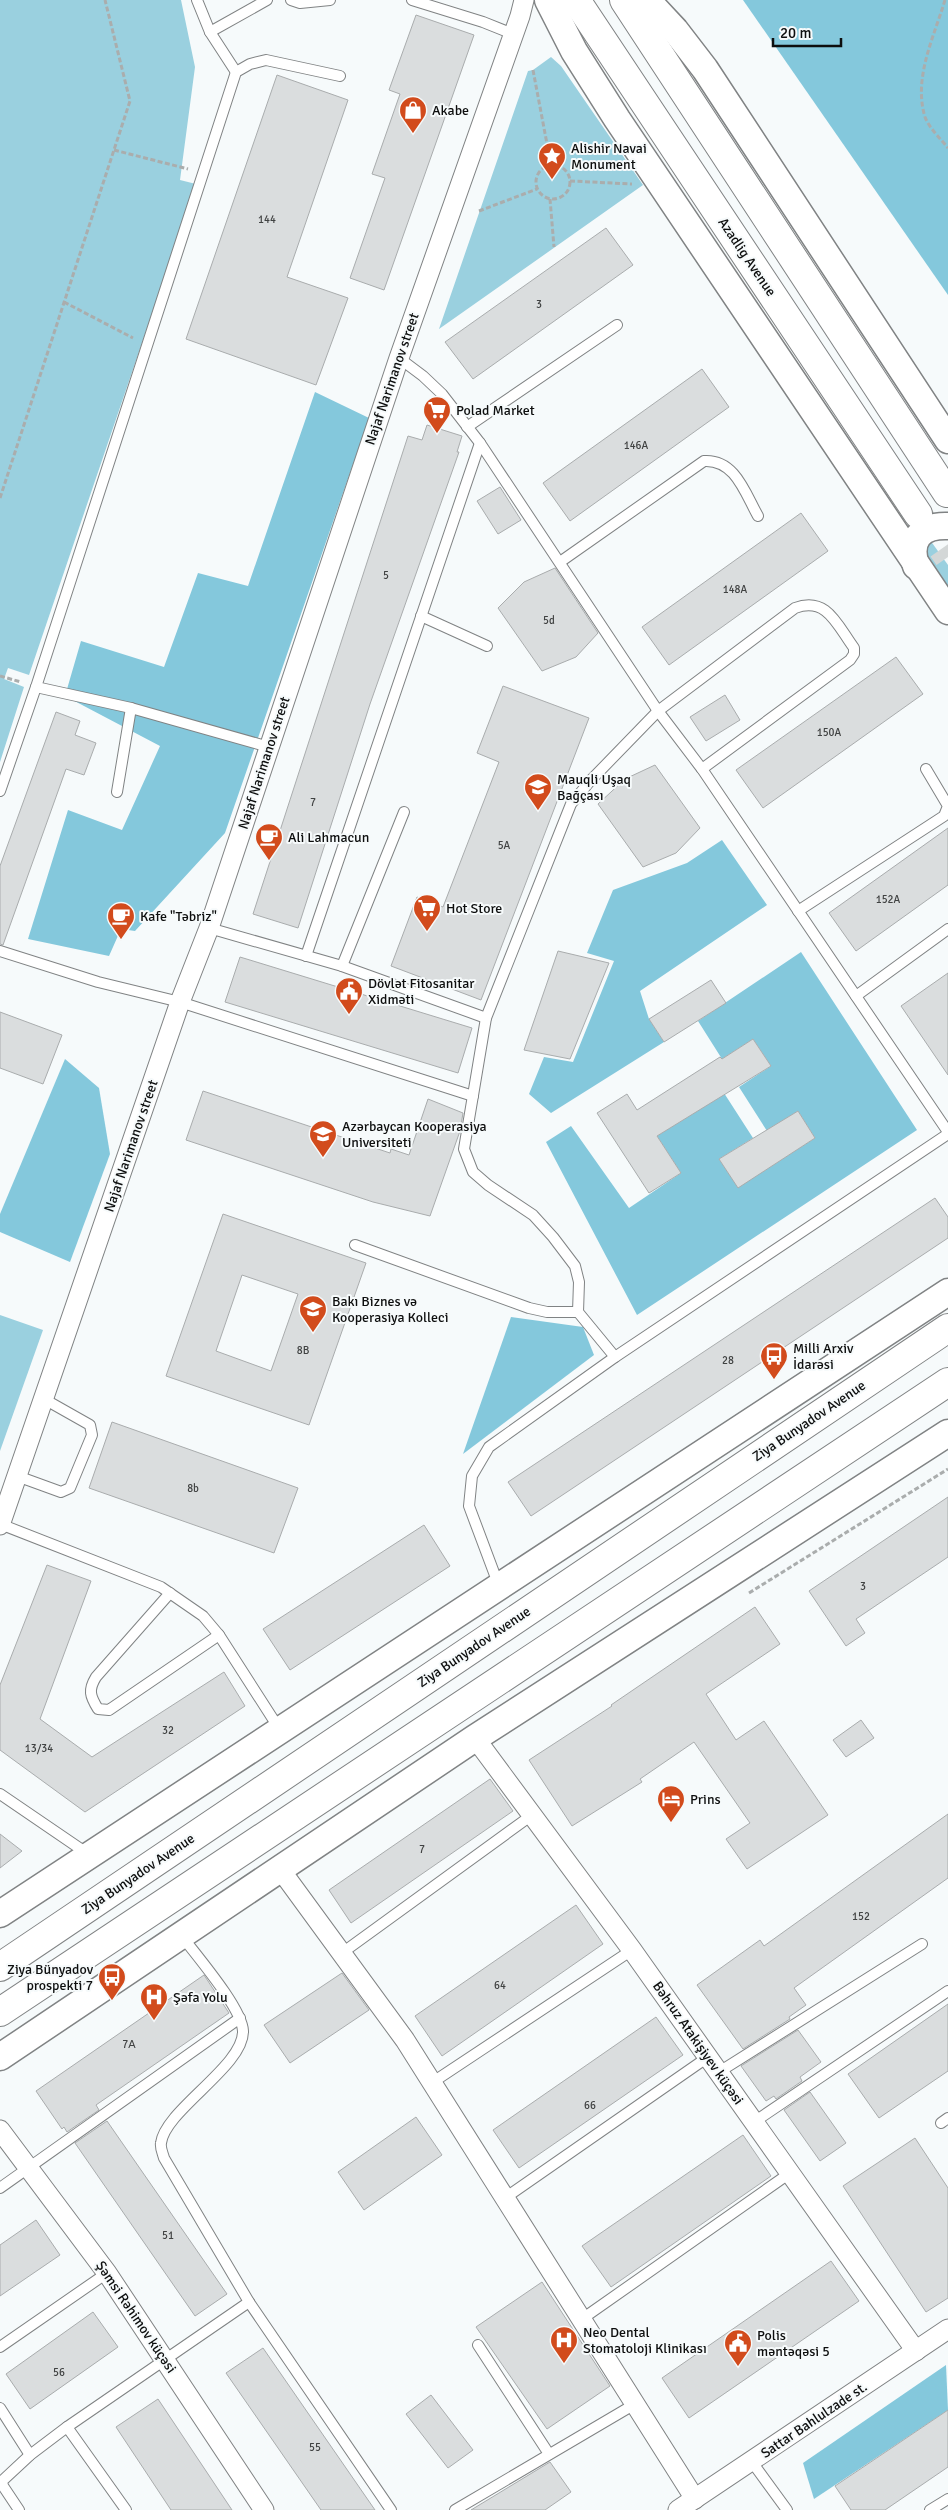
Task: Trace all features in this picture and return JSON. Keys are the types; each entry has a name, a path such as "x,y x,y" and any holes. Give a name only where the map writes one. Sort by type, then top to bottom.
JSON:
{"main road":[{"path":"624,0 947,493"},
{"path":"647,0 675,30 705,69 948,440"},
{"path":"559,3 574,51 617,119 948,611"},
{"name":"Azadlig Avenue","path":"559,3 918,514"},
{"path":"916,566 912,545 917,537 929,530 948,526"},
{"path":"0,1914 948,1292"},
{"name":"Ziya Bunyadov Avenue","path":"0,1967 948,1328"},
{"path":"0,2012 948,1382"},
{"path":"0,2057 475,1738 948,1433"}],"street":[{"path":"522,8 559,3"},
{"name":"Najaf Narimanov street","path":"0,1524 180,1002 209,928 399,358 522,8"},
{"name":"Bəhruz Atakişiyev küçəsi","path":"475,1738 632,1950 916,2351"},
{"path":"280,1869 406,2040 695,2499"},
{"name":"Şəmsi Rəhimov küçəsi","path":"0,2130 107,2273 264,2510"},
{"name":"Sattar Bahlulzade st.","path":"678,2510 948,2329"}],"lane":[{"path":"197,0 210,32 236,72"},
{"path":"210,32 267,0"},
{"path":"291,0 300,3 330,0"},
{"path":"412,0 483,22 513,34"},
{"path":"0,791 36,687 236,72 250,64 266,60 340,76"},
{"path":"467,426 617,325"},
{"path":"399,358 423,376 442,394 480,443 658,711 702,769 948,1133 615,1357 489,1447 472,1476 469,1506 500,1587"},
{"path":"306,956 480,443"},
{"path":"560,562 704,462 714,461 731,470 758,516"},
{"path":"615,1357 578,1312 579,1282 575,1266 553,1236 533,1215 473,1172 466,1160 464,1149 486,1018 571,804 591,780 658,711 795,608 815,604 825,608 854,648 854,654 850,660 702,769"},
{"path":"421,616 487,646"},
{"path":"36,687 131,708 269,747"},
{"path":"117,792 131,708"},
{"path":"798,911 944,816 948,806 926,769"},
{"path":"342,966 404,812"},
{"path":"209,928 342,966 486,1018"},
{"path":"856,996 948,929"},
{"path":"0,951 98,982 180,1002 473,1096"},
{"path":"355,1245 529,1308 547,1312 578,1312"},
{"path":"17,1476 61,1492 67,1491 70,1488 92,1435 90,1425 44,1399"},
{"path":"0,1524 161,1587 203,1616 219,1635 280,1730"},
{"path":"170,1593 96,1677 90,1687 90,1697 98,1709 108,1710 219,1635"},
{"path":"0,1794 89,1854"},
{"path":"342,1953 532,1815"},
{"path":"181,1935 240,2018 243,2032 238,2050 168,2127 161,2144 164,2158 249,2302 391,2510"},
{"path":"505,2198 714,2065 922,1944"},
{"path":"433,2082 632,1950"},
{"path":"754,2122 948,1991"},
{"path":"0,2188 240,2018"},
{"path":"582,2319 790,2173"},
{"path":"0,2347 107,2273"},
{"path":"19,2510 3,2486 2,2480 30,2455 67,2427 249,2302"},
{"path":"478,2345 549,2454"},
{"path":"454,2510 634,2404"},
{"path":"0,2408 30,2455"},
{"path":"67,2427 126,2510"},
{"path":"752,2462 787,2510"},
{"path":"930,2510 948,2499"}],"path":[{"path":"0,498 130,101 105,0"},
{"path":"945,0 924,66 921,96 926,119 948,148"},
{"path":"533,70 551,165"},
{"path":"114,150 203,173"},
{"path":"551,165 566,170 570,181 566,192 562,196 550,198 537,189 536,183 538,173 551,165"},
{"path":"570,181 633,184"},
{"path":"480,211 537,189"},
{"path":"550,198 554,247"},
{"path":"64,302 147,345"},
{"path":"0,676 36,687"}],"shaded area":[{"path":"0,0 181,0 195,67 180,180 196,184 29,675 8,668 4,679 24,687 0,762"},
{"path":"743,0 948,0 948,295"},
{"path":"551,57 561,66 643,185 439,329 528,71 533,70"},
{"path":"315,392 369,418 225,833 135,931 121,929 109,956 28,939 68,810 122,830 160,746 65,696 81,641 164,667 198,573 248,586"},
{"path":"930,540 948,565 948,589 919,548"},
{"path":"722,840 767,905 640,991 649,1019 664,1042 551,1113 529,1094 544,1057 573,1062 614,961 587,953 613,890 687,863"},
{"path":"801,952 917,1130 637,1315 546,1142 571,1126 629,1208 681,1173 657,1136 724,1093 753,1138 719,1159 738,1187 815,1138 798,1111 767,1131 739,1087 771,1066 753,1039 722,1059 698,1021"},
{"path":"65,1059 99,1088 110,1154 70,1262 0,1232 0,1214"},
{"path":"0,1315 43,1330 0,1451"},
{"path":"511,1317 583,1327 594,1355 463,1454"},
{"path":"946,2365 948,2410 814,2499 803,2463"}],"building":[{"name":"Akabe","path":"416,15 474,35 384,290 350,278 385,178 372,174 400,94 389,90"},
{"path":"277,75 348,100 287,277 348,298 316,385 186,339"},
{"path":"606,228 633,265 473,379 445,342"},
{"path":"702,369 729,407 570,521 543,483"},
{"path":"427,425 462,436 457,452 459,452 370,704 298,928 253,914 408,436 422,440"},
{"path":"500,487 521,520 498,534 477,501"},
{"path":"801,513 828,551 669,665 642,627"},
{"path":"555,568 598,633 576,657 542,671 498,608 524,582"},
{"path":"896,657 923,694 763,808 736,770"},
{"path":"503,686 589,718 481,1000 391,966 417,897 443,907 499,762 477,753"},
{"path":"725,695 740,720 706,741 690,717"},
{"path":"56,712 80,721 75,735 96,743 84,775 66,769 3,945 0,944 0,866"},
{"path":"655,765 700,828 676,853 643,867 598,804 625,779"},
{"path":"948,828 948,885 856,951 829,913"},
{"path":"558,951 609,963 570,1059 524,1050"},
{"name":"Dövlət Fitosanitar Xidməti","path":"240,957 472,1028 458,1073 225,1002"},
{"path":"948,973 948,1075 901,1006"},
{"path":"711,980 726,1003 664,1042 649,1019"},
{"path":"0,1012 62,1035 43,1084 0,1068"},
{"path":"753,1039 771,1066 657,1136 681,1173 649,1193 597,1113 627,1094 637,1110 720,1057 722,1059"},
{"path":"203,1091 390,1153 391,1149 409,1155 428,1099 463,1113 460,1131 430,1216 373,1202 186,1140"},
{"path":"798,1111 815,1138 738,1188 719,1159"},
{"path":"935,1198 948,1217 948,1238 531,1516 508,1482"},
{"path":"223,1214 366,1263 309,1425 166,1376","holes":["242,1275 298,1294 271,1371 216,1351"]},
{"path":"112,1422 298,1488 274,1553 89,1488"},
{"path":"948,1497 948,1557 856,1619 865,1633 846,1646 809,1591"},
{"path":"424,1525 450,1566 290,1670 263,1629"},
{"path":"47,1565 91,1581 40,1719 92,1757 224,1672 245,1706 85,1812 0,1750 0,1685"},
{"path":"755,1607 780,1644 706,1694 736,1740 764,1721 828,1815 747,1869 726,1839 750,1823 694,1742 640,1779 642,1782 572,1826 529,1760 612,1706"},
{"path":"861,1720 874,1738 846,1757 833,1740"},
{"path":"490,1779 513,1811 351,1923 329,1890"},
{"path":"948,1814 948,1878 794,1988 806,2005 789,2017 790,2019 743,2049 697,1985 760,1940 764,1946"},
{"path":"0,1834 22,1851 0,1868"},
{"path":"576,1905 603,1944 442,2056 415,2016"},
{"path":"342,1973 369,2010 290,2063 264,2025"},
{"path":"204,1975 229,2013 96,2105 99,2110 67,2132 64,2127 62,2129 36,2091"},
{"path":"948,2004 948,2071 879,2118 848,2074"},
{"path":"656,2017 683,2055 519,2168 493,2130"},
{"path":"798,2030 821,2062 800,2077 802,2081 776,2099 774,2096 766,2101 741,2066"},
{"path":"810,2092 846,2143 820,2161 784,2110"},
{"path":"416,2117 442,2155 364,2210 338,2172"},
{"path":"107,2121 227,2294 195,2316 75,2143"},
{"path":"743,2135 771,2176 611,2287 582,2246"},
{"path":"915,2138 948,2188 948,2298 926,2312 843,2186"},
{"path":"36,2220 60,2255 0,2296 0,2245"},
{"path":"831,2261 859,2301 689,2418 662,2378"},
{"path":"542,2282 610,2386 547,2429 476,2327"},
{"path":"93,2312 118,2347 30,2409 6,2374"},
{"path":"263,2348 375,2510 321,2510 226,2373"},
{"path":"431,2395 473,2450 448,2468 406,2414"},
{"path":"158,2399 232,2510 171,2510 116,2427"},
{"path":"948,2410 948,2467 885,2510 851,2510 835,2486"},
{"path":"550,2462 571,2492 545,2510 471,2510"}],"tunnel":[{"path":"918,514 948,557"}],"place":[{"name":"Akabe","path":"413,134"},
{"name":"Alishir Navai Monument","path":"552,180"},
{"name":"Polad Market","path":"437,434"},
{"name":"Mauqli Uşaq Bağçası","path":"538,811"},
{"name":"Ali Lahmacun","path":"269,861"},
{"name":"Hot Store","path":"427,932"},
{"name":"Kafe \"Təbriz\"","path":"121,940"},
{"name":"Dövlət Fitosanitar Xidməti","path":"349,1015"},
{"name":"Azərbaycan Kooperasiya Universiteti","path":"323,1158"},
{"name":"Bakı Biznes və Kooperasiya Kolleci","path":"313,1333"},
{"name":"Milli Arxiv İdarəsi","path":"774,1380"},
{"name":"Prins","path":"671,1823"},
{"name":"Ziya Bünyadov prospekti 7","path":"112,2001"},
{"name":"Şəfa Yolu","path":"154,2021"},
{"name":"Neo Dental Stomatoloji Klinikası","path":"564,2364"},
{"name":"Polis məntəqəsi 5","path":"738,2367"}]}
